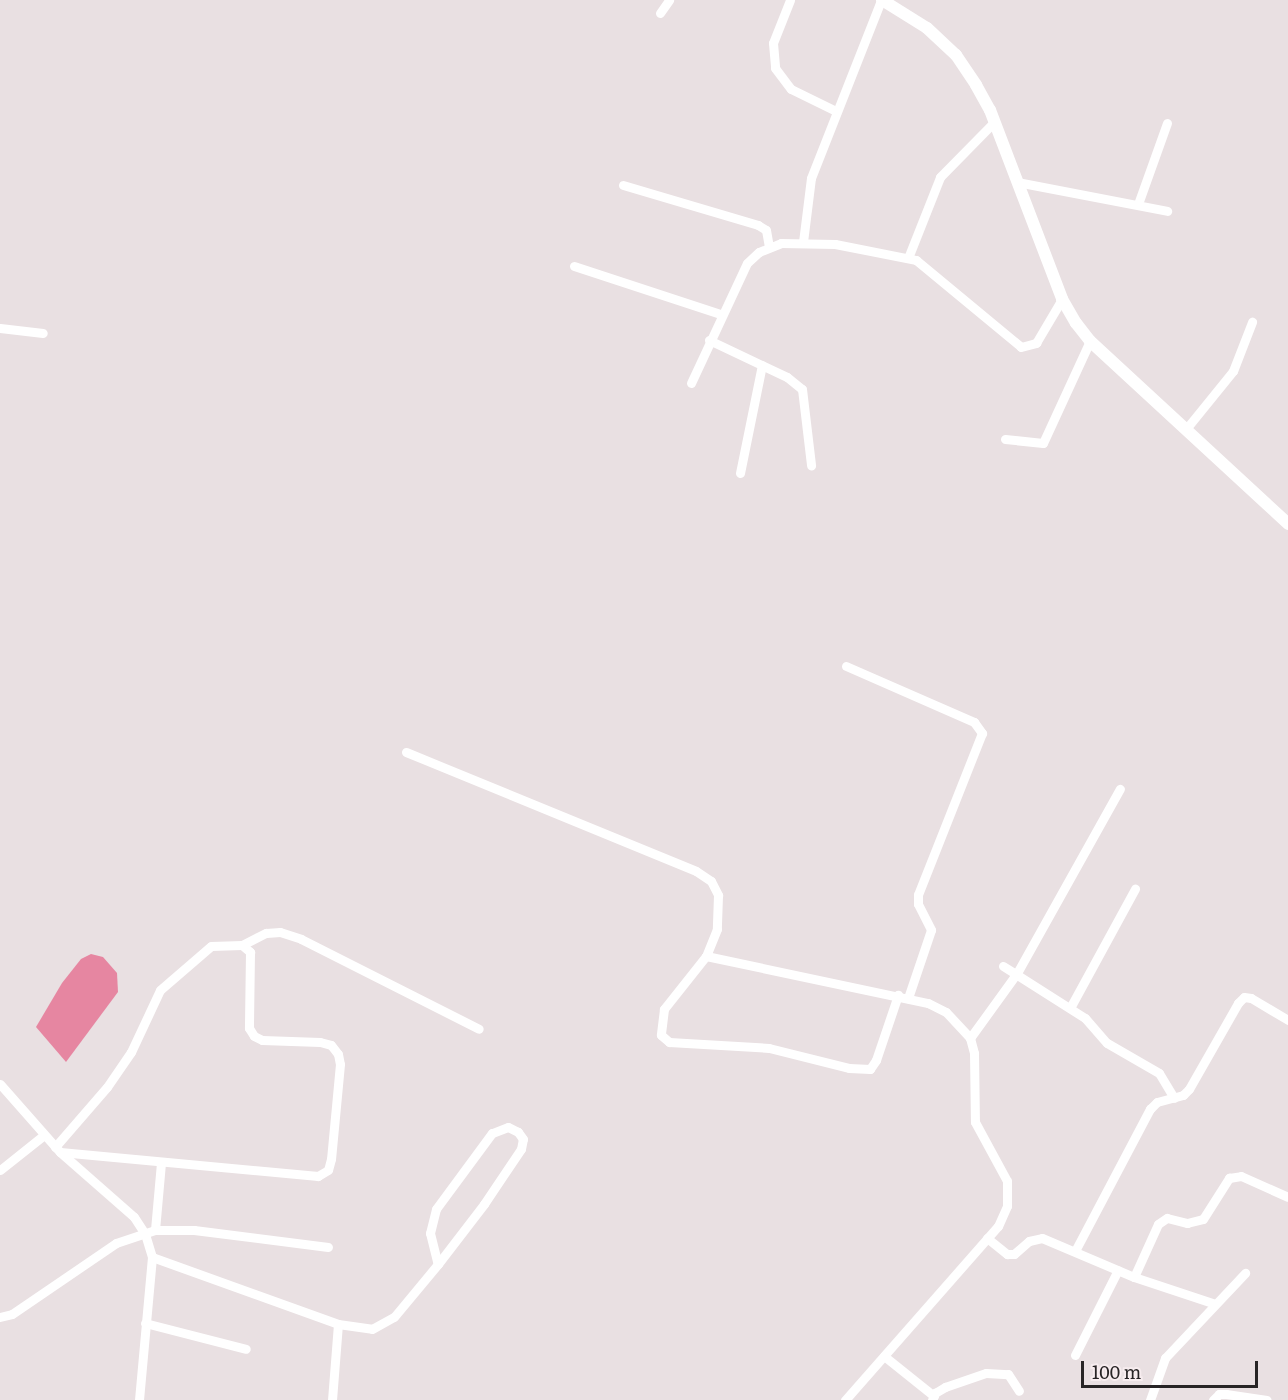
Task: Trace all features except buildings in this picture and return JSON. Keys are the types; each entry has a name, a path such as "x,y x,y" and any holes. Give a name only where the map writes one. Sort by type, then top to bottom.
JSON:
{"street":[{"path":"660,13 669,0"},
{"path":"790,0 773,43 775,68 791,89 836,111"},
{"path":"803,242 811,178 836,111 881,0 898,3 956,56 994,122 1062,299 1090,341 1288,524"},
{"path":"908,258 940,177 994,122"},
{"path":"1137,204 1167,123"},
{"path":"1017,182 1167,211"},
{"path":"623,185 758,225 766,230 770,247"},
{"path":"691,383 720,314 747,263 770,247 803,242 908,258 927,267 1021,347 1036,343 1062,299"},
{"path":"574,266 720,314"},
{"path":"1186,429 1233,371 1252,322"},
{"path":"0,328 44,333"},
{"path":"709,340 762,365 802,389 811,465"},
{"path":"1005,439 1043,443 1090,341"},
{"path":"740,473 762,365"},
{"path":"846,666 974,722 982,733 918,895 918,904 931,930 908,998"},
{"path":"406,752 696,871 711,881 718,895 717,928 706,956 671,996 662,1015 661,1035 679,1045 769,1048 849,1068 870,1069 898,995"},
{"path":"970,1038 1017,973 1120,789"},
{"path":"1070,1008 1135,889"},
{"path":"58,1150 131,1052 160,990 211,946 242,945 266,933 280,932 301,939 479,1029"},
{"path":"58,1150 309,1178 328,1170 340,1064 338,1054 331,1045 320,1042 261,1040 254,1036 249,1015 252,962 242,945"},
{"path":"706,956 908,998 946,1012 970,1038 974,1053 975,1122 999,1163 1010,1193 998,1226 845,1400"},
{"path":"1002,966 1017,973 1092,1023 1107,1043 1159,1072 1174,1098"},
{"path":"1075,1251 1150,1109 1157,1102 1174,1098 1189,1089 1244,998 1261,1002 1288,1020"},
{"path":"0,1084 58,1150 134,1217 145,1234 152,1257 139,1400"},
{"path":"152,1257 338,1324 360,1329 383,1325 438,1264 521,1149 523,1139 518,1132 508,1127 492,1133 436,1209 430,1233 438,1264"},
{"path":"0,1170 44,1135"},
{"path":"155,1230 161,1163"},
{"path":"1134,1277 1158,1224 1167,1218 1187,1223 1203,1219 1229,1178 1249,1179 1288,1197"},
{"path":"0,1317 12,1314 116,1243 155,1230 194,1230 328,1247"},
{"path":"987,1238 1007,1254 1020,1251 1035,1238 1075,1251 1134,1277 1215,1304"},
{"path":"1075,1355 1118,1270"},
{"path":"1150,1400 1165,1358 1245,1273"},
{"path":"145,1323 246,1349"},
{"path":"332,1400 338,1324"},
{"path":"884,1356 933,1398 958,1381 986,1373 1008,1374 1019,1391"},
{"path":"1214,1400 1226,1394 1267,1400"}],"shaded area":[{"path":"91,954 103,957 117,973 118,992 66,1062 36,1027 62,983 81,959"}]}
